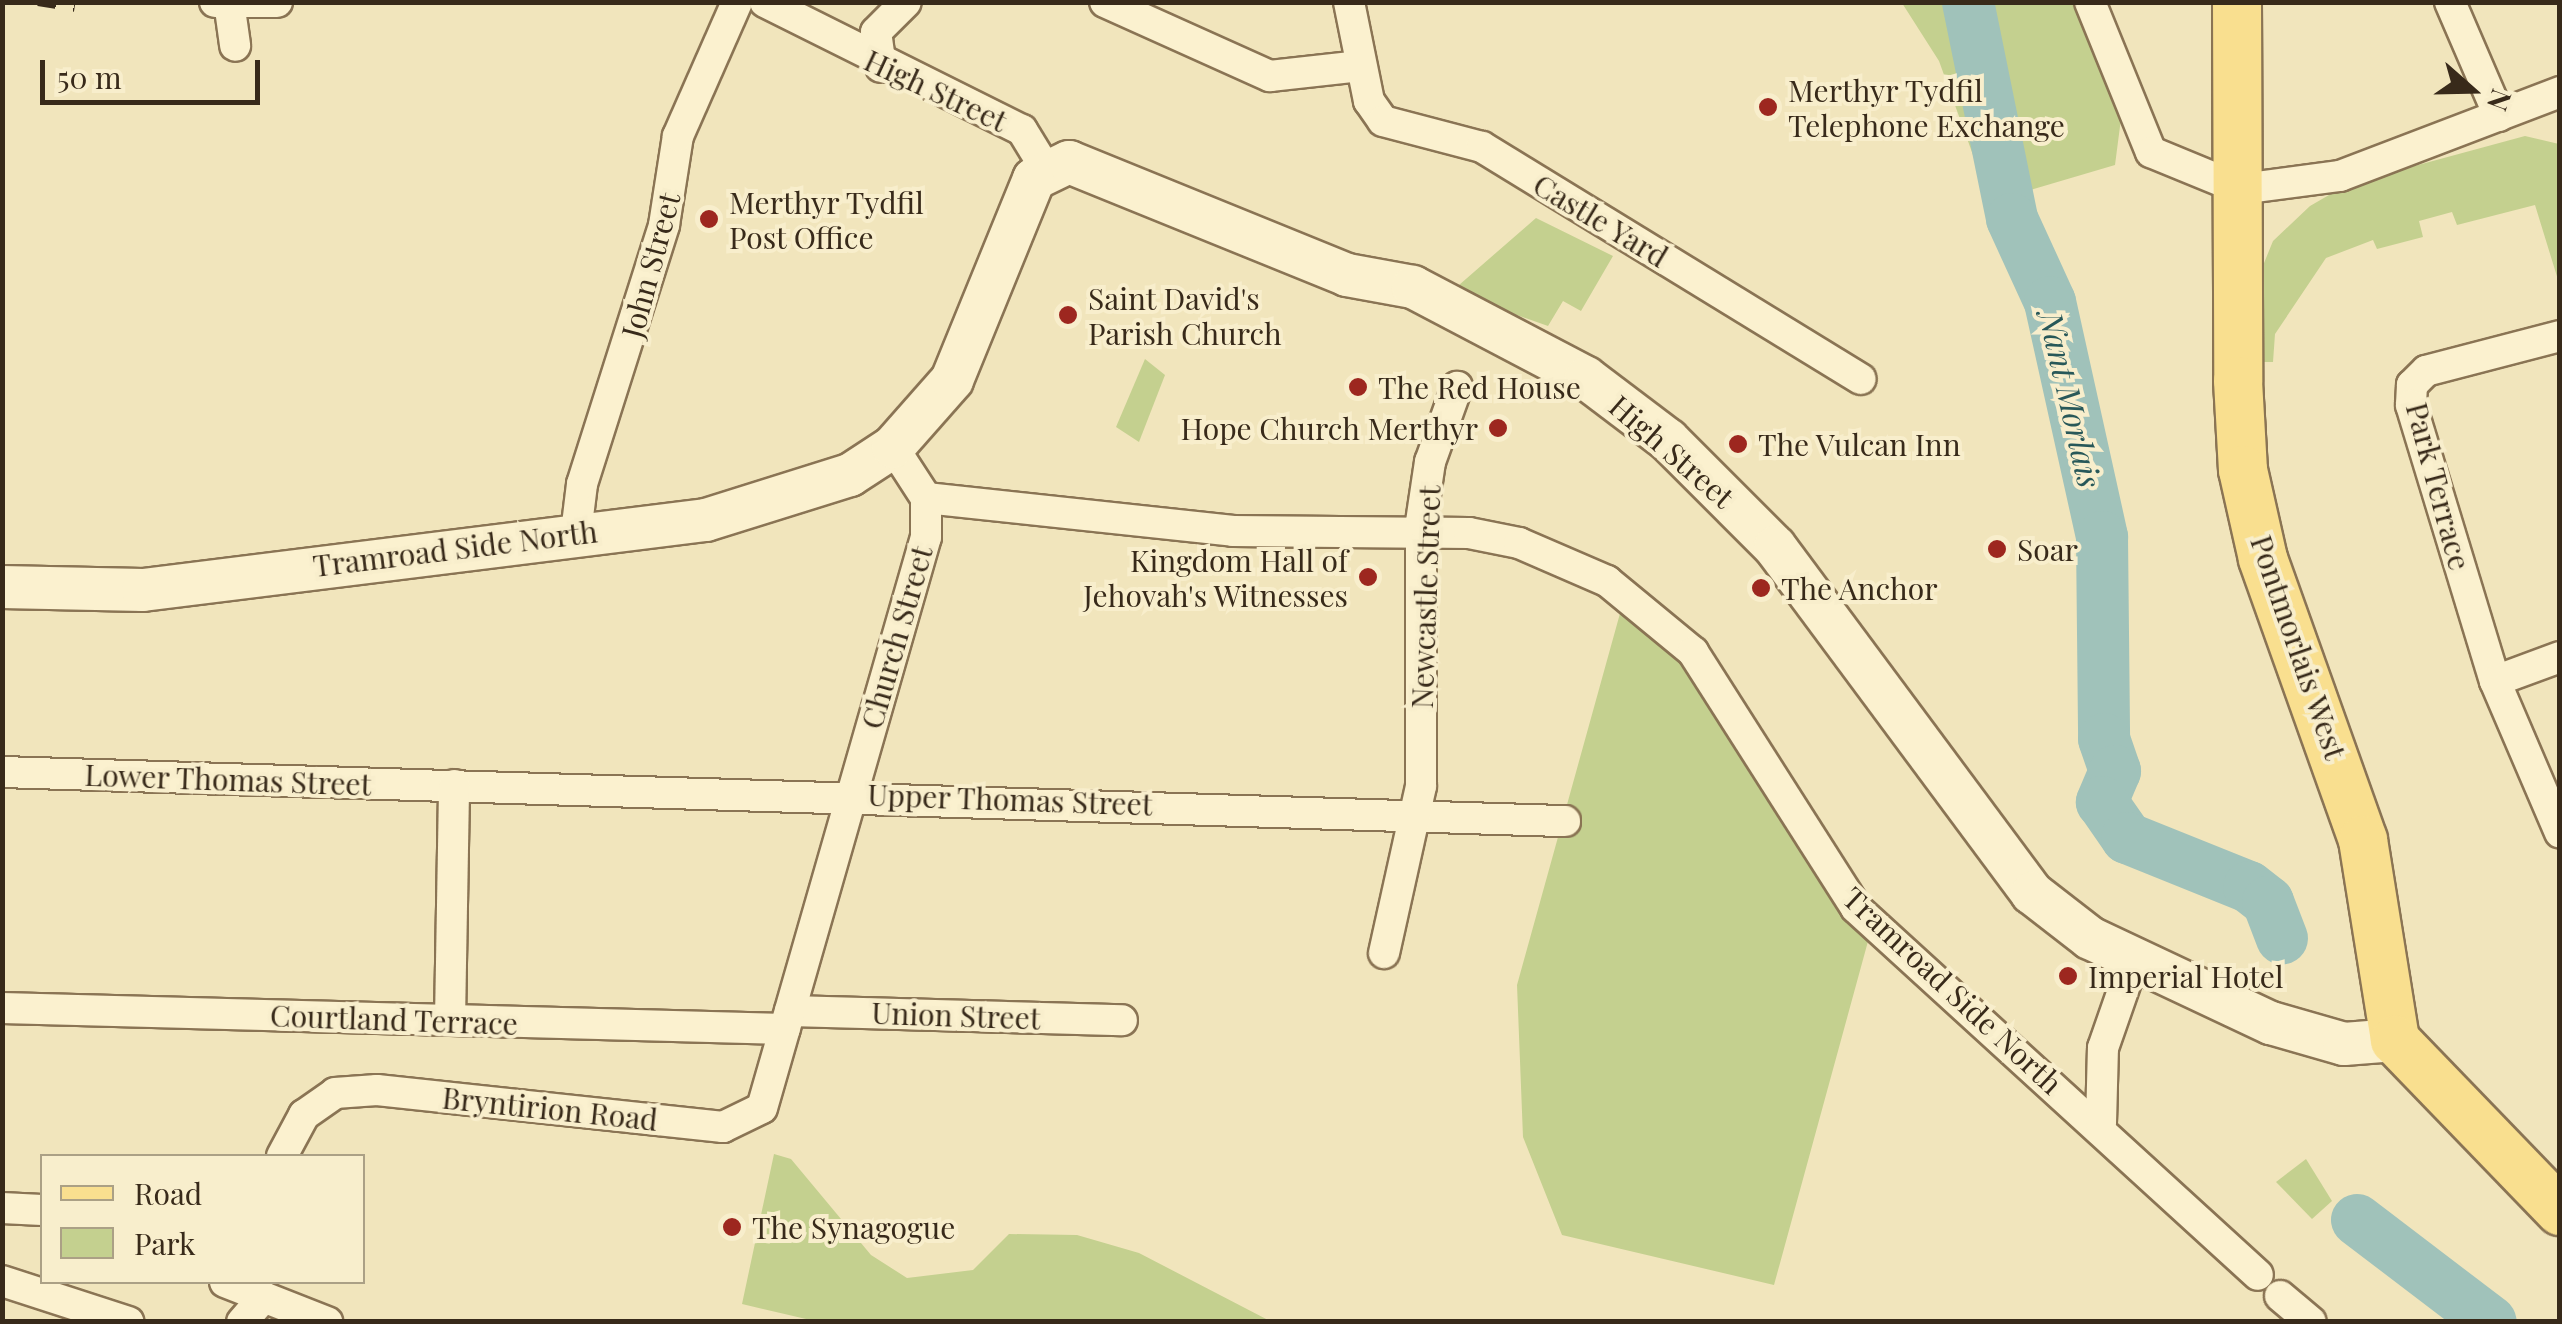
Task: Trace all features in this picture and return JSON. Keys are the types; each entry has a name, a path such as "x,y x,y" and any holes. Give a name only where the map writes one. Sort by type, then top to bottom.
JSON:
{"main road":[{"name":"Pontmorlais West","path":"2238,2 2244,470 2263,560 2362,840 2394,1040"},
{"path":"2394,1040 2560,1211"}],"street":[{"path":"234,46 223,6 276,2"},
{"name":"John Street","path":"576,533 582,484 641,309 699,81 737,2"},
{"name":"High Street","path":"766,2 882,67 1022,130 1044,166 1094,169 1347,275 1413,287 1586,378 1668,440 1774,546 2032,893 2134,960 2272,1023 2344,1044 2394,1040"},
{"path":"882,67 876,32 906,2"},
{"path":"1105,2 1270,76 1360,66 1349,2"},
{"path":"2090,2 2151,152 2241,189 2340,176 2499,116 2554,104"},
{"path":"2450,2 2499,116"},
{"name":"Castle Yard","path":"1360,66 1383,120 1482,146 1860,379"},
{"path":"926,498 893,446 974,342 1044,166"},
{"name":"Park Terrace","path":"2560,336 2426,371 2412,385 2495,681 2560,833"},
{"name":"Newcastle Street","path":"1384,954 1414,812 1421,532 1430,462 1458,387"},
{"name":"Tramroad Side North","path":"2,587 144,590 771,506 893,446"},
{"name":"Tramroad Side North","path":"926,498 1197,529 1421,532 1519,542 1652,612 1730,703 1757,763 1856,908 2101,1123 2310,1322"},
{"name":"Church Street","path":"788,1020 926,537 926,498"},
{"path":"2495,681 2560,657"},
{"name":"Lower Thomas Street","path":"2,772 454,785"},
{"path":"450,1020 454,785"},
{"name":"Upper Thomas Street","path":"454,785 1414,812 1565,820"},
{"path":"2101,1123 2103,1048 2134,960"},
{"name":"Courtland Terrace","path":"2,1008 450,1020 788,1020"},
{"name":"Union Street","path":"788,1020 1122,1020"},
{"name":"Bryntirion Road","path":"283,1154 304,1115 335,1094 527,1105 722,1127 752,1120 788,1020"},
{"path":"2,1208 40,1210"},
{"path":"2,1281 128,1322"},
{"path":"230,1284 327,1322"},
{"path":"242,1322 264,1298"}],"green space":[{"path":"1902,3 2081,3 2122,111 2115,165 1990,202 1939,61"},
{"path":"2525,136 2559,144 2559,283 2535,205 2457,225 2452,212 2419,221 2423,237 2377,249 2373,240 2326,258 2275,334 2273,362 2258,362 2251,295 2273,241 2310,206 2348,184"},
{"path":"1536,218 1613,256 1581,311 1563,301 1548,326 1451,292"},
{"path":"1145,359 1165,375 1139,442 1116,427"},
{"path":"1624,599 1690,658 1816,875 1870,934 1774,1285 1562,1235 1523,1137 1517,985"},
{"path":"774,1154 791,1159 871,1255 907,1278 973,1270 1009,1234 1077,1235 1139,1253 1270,1321 819,1322 742,1304"},
{"path":"2306,1159 2332,1201 2312,1219 2276,1182"}],"waterway":[{"name":"Nant Morlais","path":"1968,2 2012,219 2050,302 2102,537 2104,739 2115,771 2102,802 2127,838 2249,887 2268,902 2282,938"},
{"name":"Nant Morlais","path":"2357,1220 2491,1322"}],"railway":[{"path":"38,2 75,8"}],"place":[{"name":"Merthyr Tydfil Telephone Exchange","path":"1768,107"},
{"name":"Merthyr Tydfil Post Office","path":"709,219"},
{"name":"Saint David's Parish Church","path":"1068,315"},
{"name":"The Red House","path":"1358,387"},
{"name":"Hope Church Merthyr","path":"1498,428"},
{"name":"The Vulcan Inn","path":"1738,444"},
{"name":"Soar","path":"1997,549"},
{"name":"Kingdom Hall of Jehovah's Witnesses","path":"1368,577"},
{"name":"The Anchor","path":"1761,588"},
{"name":"Imperial Hotel","path":"2068,976"},
{"name":"The Synagogue","path":"732,1227"}]}
